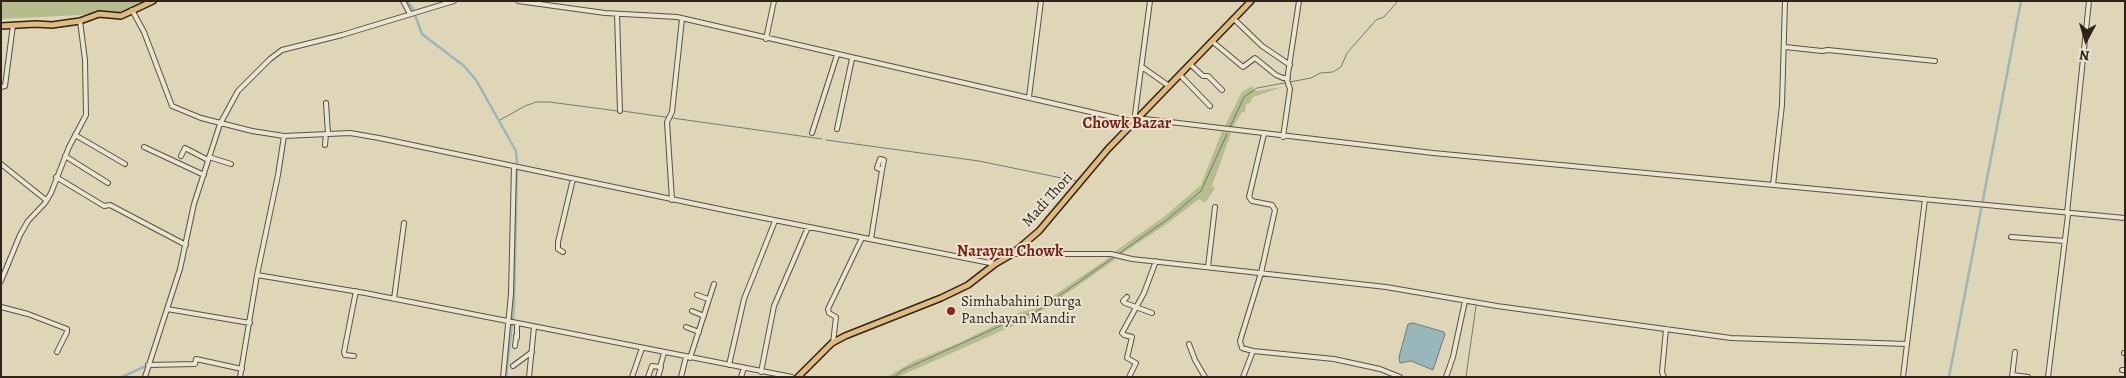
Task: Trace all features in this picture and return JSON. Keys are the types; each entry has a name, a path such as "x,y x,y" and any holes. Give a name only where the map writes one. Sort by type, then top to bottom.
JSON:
{"main road":[{"path":"1,26 52,25 80,21 99,14 121,16 153,1"},
{"name":"Madi Thori","path":"801,376 833,343 845,336 941,298 968,285 995,264 1012,254 1044,226 1108,149 1190,64 1214,42 1251,1"}],"street":[{"path":"403,1 412,13"},
{"path":"145,377 180,269 194,204 220,124 238,91 270,59 282,50 335,37 454,1"},
{"path":"518,1 553,7 682,19 852,59 1135,120 1433,153 2125,218"},
{"path":"766,39 774,1"},
{"path":"1029,97 1041,1"},
{"path":"1135,120 1150,1"},
{"path":"1284,136 1290,85 1288,79 1299,1"},
{"path":"1773,185 1782,105 1785,1"},
{"path":"2048,377 2068,215 2066,213 2089,1"},
{"path":"132,10 144,32 172,106 186,113 220,124 284,136 350,133 379,138 672,200 995,264"},
{"path":"617,14 620,111"},
{"path":"672,200 667,122 672,112 682,19"},
{"path":"1234,19 1262,46 1290,65"},
{"path":"1,281 28,221 46,200 65,156 86,115 85,60 80,21"},
{"path":"1,87 5,86 13,25"},
{"path":"1214,42 1243,67 1255,58 1276,75 1288,79"},
{"path":"1785,47 1935,61"},
{"path":"812,133 837,55"},
{"path":"837,129 852,59"},
{"path":"1190,64 1203,76 1206,75 1222,90"},
{"path":"1142,67 1169,86"},
{"path":"1180,75 1210,106"},
{"path":"325,145 327,134 326,103"},
{"path":"1264,134 1248,196 1252,201 1272,205 1274,210 1261,273 1240,341 1242,348 1253,351 1328,358 1373,368 1400,377"},
{"path":"75,135 125,164"},
{"path":"240,377 257,274 278,175 284,136"},
{"path":"144,147 204,175"},
{"path":"181,156 185,148 209,158 231,164"},
{"path":"65,156 108,183"},
{"path":"1,164 46,200"},
{"path":"503,377 509,322 516,166"},
{"path":"871,240 882,170"},
{"path":"56,177 104,206 110,205 186,245"},
{"path":"564,252 558,249 558,242 572,178"},
{"path":"1903,377 1925,199"},
{"path":"1208,267 1215,206"},
{"path":"729,365 744,299 775,220"},
{"path":"394,299 404,223"},
{"path":"761,372 774,306 808,227"},
{"path":"2011,237 2065,241"},
{"path":"833,343 836,317 829,313 828,310 862,238"},
{"path":"1012,254 1111,254 1120,257 1386,287 1465,301 1731,338 1907,344"},
{"path":"1129,377 1136,363 1127,358 1132,337 1122,333 1144,293 1156,261"},
{"path":"257,274 356,291 792,377"},
{"path":"681,377 699,332 714,284"},
{"path":"354,356 344,355 344,352 356,291"},
{"path":"697,295 708,299"},
{"path":"1127,297 1123,301 1135,308 1152,313"},
{"path":"1446,377 1453,357 1465,301"},
{"path":"1,307 28,314 67,329 57,352"},
{"path":"167,308 250,323"},
{"path":"692,311 704,316"},
{"path":"515,346 517,324"},
{"path":"529,377 534,327"},
{"path":"686,327 699,332"},
{"path":"1664,377 1662,372 1666,329"},
{"path":"1189,344 1205,377"},
{"path":"632,377 642,348"},
{"path":"1243,377 1253,351"},
{"path":"513,366 532,352"},
{"path":"2015,352 2012,376 2028,377"},
{"path":"658,377 664,353"},
{"path":"148,365 195,364 196,359 242,369"},
{"path":"648,377 652,366 660,367"},
{"path":"741,377 744,368"}],"green space":[{"path":"1,1 146,1 120,13 1,19"},
{"path":"1252,86 1255,91 1283,87 1253,97 1250,103 1246,104 1245,112 1242,112 1232,129 1225,126 1242,92"},
{"path":"1222,131 1231,133 1212,186 1215,188 1205,203 1199,199 1168,223 1120,255 1113,253 1165,216 1201,185"},
{"path":"1107,256 1116,259 1035,316 898,377 887,377 912,362 959,343 1021,312 1034,309 1107,259"}],"water":[{"path":"1413,323 1444,332 1445,334 1433,370 1411,361 1400,363 1399,357 1408,324"}],"waterway":[{"path":"407,1 412,7 422,34 464,66 476,80 516,151 514,306 506,377"},
{"path":"1230,127 1244,97 1257,88 1311,78 1320,73 1333,72 1341,67 1347,53 1376,20 1384,17 1398,1"},
{"path":"1949,377 2021,1"},
{"path":"500,120 536,102 618,111"},
{"path":"622,111 822,139"},
{"path":"894,377 903,370 1022,316 1036,312 1168,219 1201,191 1227,134"},
{"path":"826,140 979,161 1076,181"},
{"path":"1466,377 1476,306"},
{"path":"122,377 148,365"}],"place":[{"name":"Simhabahini Durga Panchayan Mandir","path":"951,311"}],"district":[{"name":"Chowk Bazar","path":"1127,124"},
{"name":"Narayan Chowk","path":"1010,252"}]}
